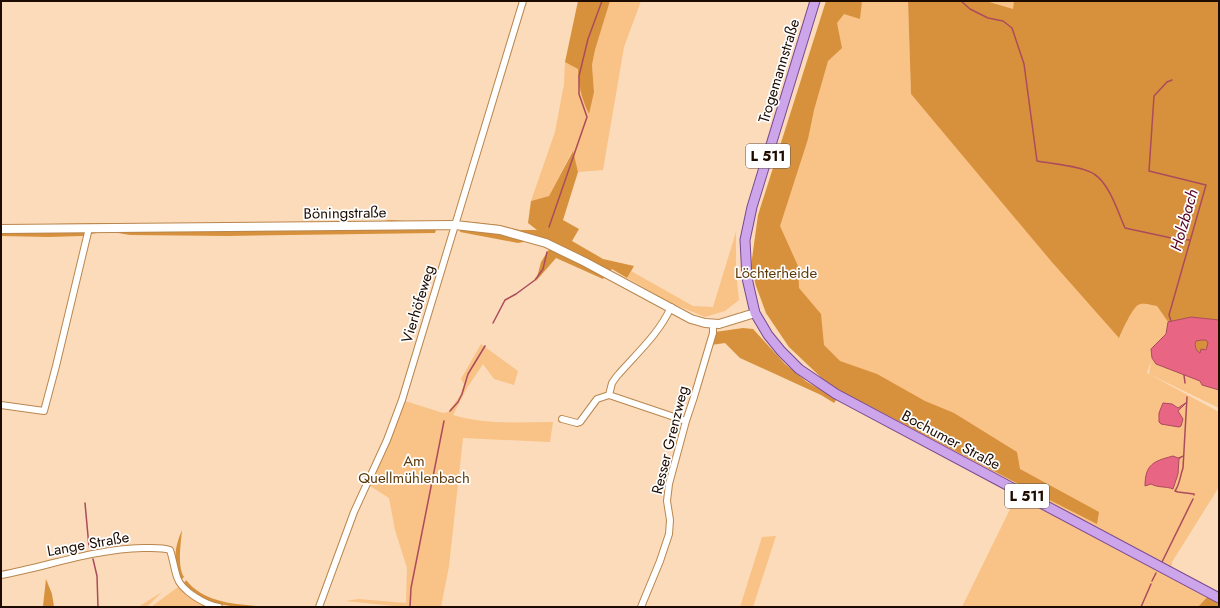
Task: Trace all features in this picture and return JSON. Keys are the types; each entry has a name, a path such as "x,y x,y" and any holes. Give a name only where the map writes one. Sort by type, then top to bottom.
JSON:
{"main road":[{"name":"Trogemannstraße","path":"755,313 747,278 744,240 752,207 815,1"},
{"name":"Böningstraße","path":"1,229 455,225 500,230 546,243 671,307 691,319 719,324 755,313"},
{"name":"Bochumer Straße","path":"755,313 768,335 790,360 799,369 836,394 1219,598"}],"street":[{"name":"Vierhöfeweg","path":"319,607 354,512 387,440 402,400 523,1"},
{"path":"1,405 44,411 89,228"},
{"path":"609,395 612,383 657,332 667,318 671,307"},
{"name":"Resser Grenzweg","path":"641,607 660,561 669,534 670,520 667,501 669,484 686,421 713,333 713,324"},
{"path":"562,419 577,423 580,422 597,399 609,395 686,421"},
{"name":"Lange Straße","path":"1,575 93,553 127,548 164,548 170,550 179,583 210,606 219,607"}],"green space":[{"path":"578,1 610,1 592,65 594,92 589,114 581,92 578,69 565,62"},
{"path":"610,1 641,1 624,47 603,170 578,172 572,151 549,196 531,201 555,132 564,84 565,62 578,68 578,81 594,92 592,65"},
{"name":"Löchterheide","path":"826,1 862,1 860,19 844,14 837,23 842,48 828,61 814,110 808,139 780,226 798,266 799,288 821,314 824,345 840,361 877,374 925,401 954,413 1017,452 1020,469 1099,512 1097,524 829,385 789,347 766,313 756,286 751,266 758,215"},
{"path":"834,1 908,1 911,94 1120,336 1133,311 1138,305 1142,304 1157,306 1168,322 1191,317 1219,320 1219,408 1149,374 1151,361 1147,373 1219,412 1219,487 1172,562 1171,577 1209,595 1198,607 962,607 1016,497 1025,488 867,406 789,347 766,313 773,215"},
{"path":"908,1 986,1 1013,9 1014,1 1219,1 1219,320 1191,317 1168,322 1157,306 1140,304 1136,307 1127,320 1119,338 1051,261 911,94"},
{"path":"986,1 1014,1 1014,10"},
{"path":"573,151 578,172 563,220 579,229 572,241 603,259 634,266 627,278 612,269 603,279 556,258 536,281 541,262 553,243 543,238 518,243 460,232 462,221 499,225 520,230 537,230 528,223 531,201 549,196"},
{"path":"390,220 438,223 435,233 228,236 130,235 106,231 82,236 1,236 1,225 104,223 372,223"},
{"path":"736,232 736,272 739,300 725,311 705,317 671,303 627,278 631,271 693,306 713,307"},
{"path":"743,328 753,329 785,364 807,382 837,399 834,403 821,395 740,358 725,343 711,345 715,332"},
{"path":"1206,340 1209,343 1205,350 1202,350 1200,354 1197,350 1196,341"},
{"name":"Am Quellmühlenbach","path":"481,344 518,371 514,385 494,379 483,364 467,388 453,415 490,422 553,422 550,442 463,438 449,566 441,607 403,607 346,601 358,599 406,603 407,568 395,530 389,498 367,484 402,400 443,413 448,412 460,396 464,384 461,379"},
{"path":"182,530 180,561 184,577 181,580 176,561 176,549"},
{"path":"776,536 753,607 740,607 762,537"},
{"path":"46,579 52,594 54,607 43,606"},
{"path":"186,580 202,594 212,598 233,603 266,607 231,606 211,601 192,591 182,582 185,582"},
{"path":"178,587 182,587 199,603 208,607 151,607"},
{"path":"162,592 147,607 138,607"},
{"path":"1209,595 1219,601 1219,607 1198,607"}],"shaded area":[{"path":"1191,317 1219,320 1219,390 1202,385 1200,381 1156,364 1152,358 1151,349 1166,334 1168,322","holes":["1206,340 1208,343 1206,350 1201,349 1200,353 1197,351 1195,344 1196,341"]},
{"path":"1187,402 1178,411 1183,419 1181,426 1161,424 1159,422 1159,413 1163,403 1172,404 1178,408"},
{"path":"1173,456 1178,458 1183,456 1179,459 1178,474 1173,489 1151,484 1145,486 1145,479 1149,468 1156,462"}],"waterway":[{"path":"549,227 587,117 579,94 579,76 588,39 602,1"},
{"path":"961,1 970,9 988,18 1003,21 1012,28 1024,64 1037,161 1075,167 1094,174 1109,191 1125,228 1176,239 1190,240"},
{"name":"Holzbach","path":"1171,321 1169,315 1206,185 1149,171 1154,96 1167,82 1172,80"},
{"path":"493,323 505,300 535,280 543,269 547,252"},
{"path":"450,411 458,402 468,374 485,346"},
{"name":"Holzbach","path":"1184,375 1185,383"},
{"name":"Holzbach","path":"1187,397 1183,468 1175,491 1194,495"},
{"path":"410,607 411,588 444,421"},
{"name":"Holzbach","path":"1162,562 1193,499"},
{"path":"85,503 89,547"},
{"path":"93,559 97,576 98,607"},
{"name":"Holzbach","path":"1152,581 1156,573"},
{"name":"Holzbach","path":"1141,607 1151,584"}]}
